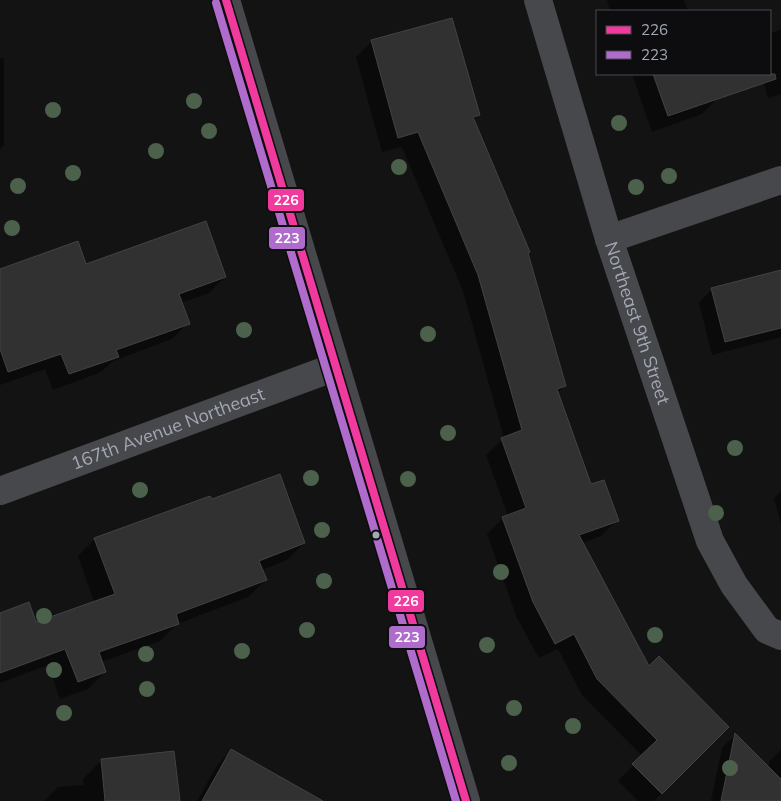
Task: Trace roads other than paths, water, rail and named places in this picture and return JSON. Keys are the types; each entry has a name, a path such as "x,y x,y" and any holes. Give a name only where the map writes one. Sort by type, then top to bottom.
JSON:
{"street":[{"path":"226,0 466,801"},
{"name":"Northeast 9th Street","path":"538,0 609,239 710,541 734,585 774,633"},
{"path":"609,239 781,180"},
{"name":"167th Avenue Northeast","path":"0,491 335,367"}]}
